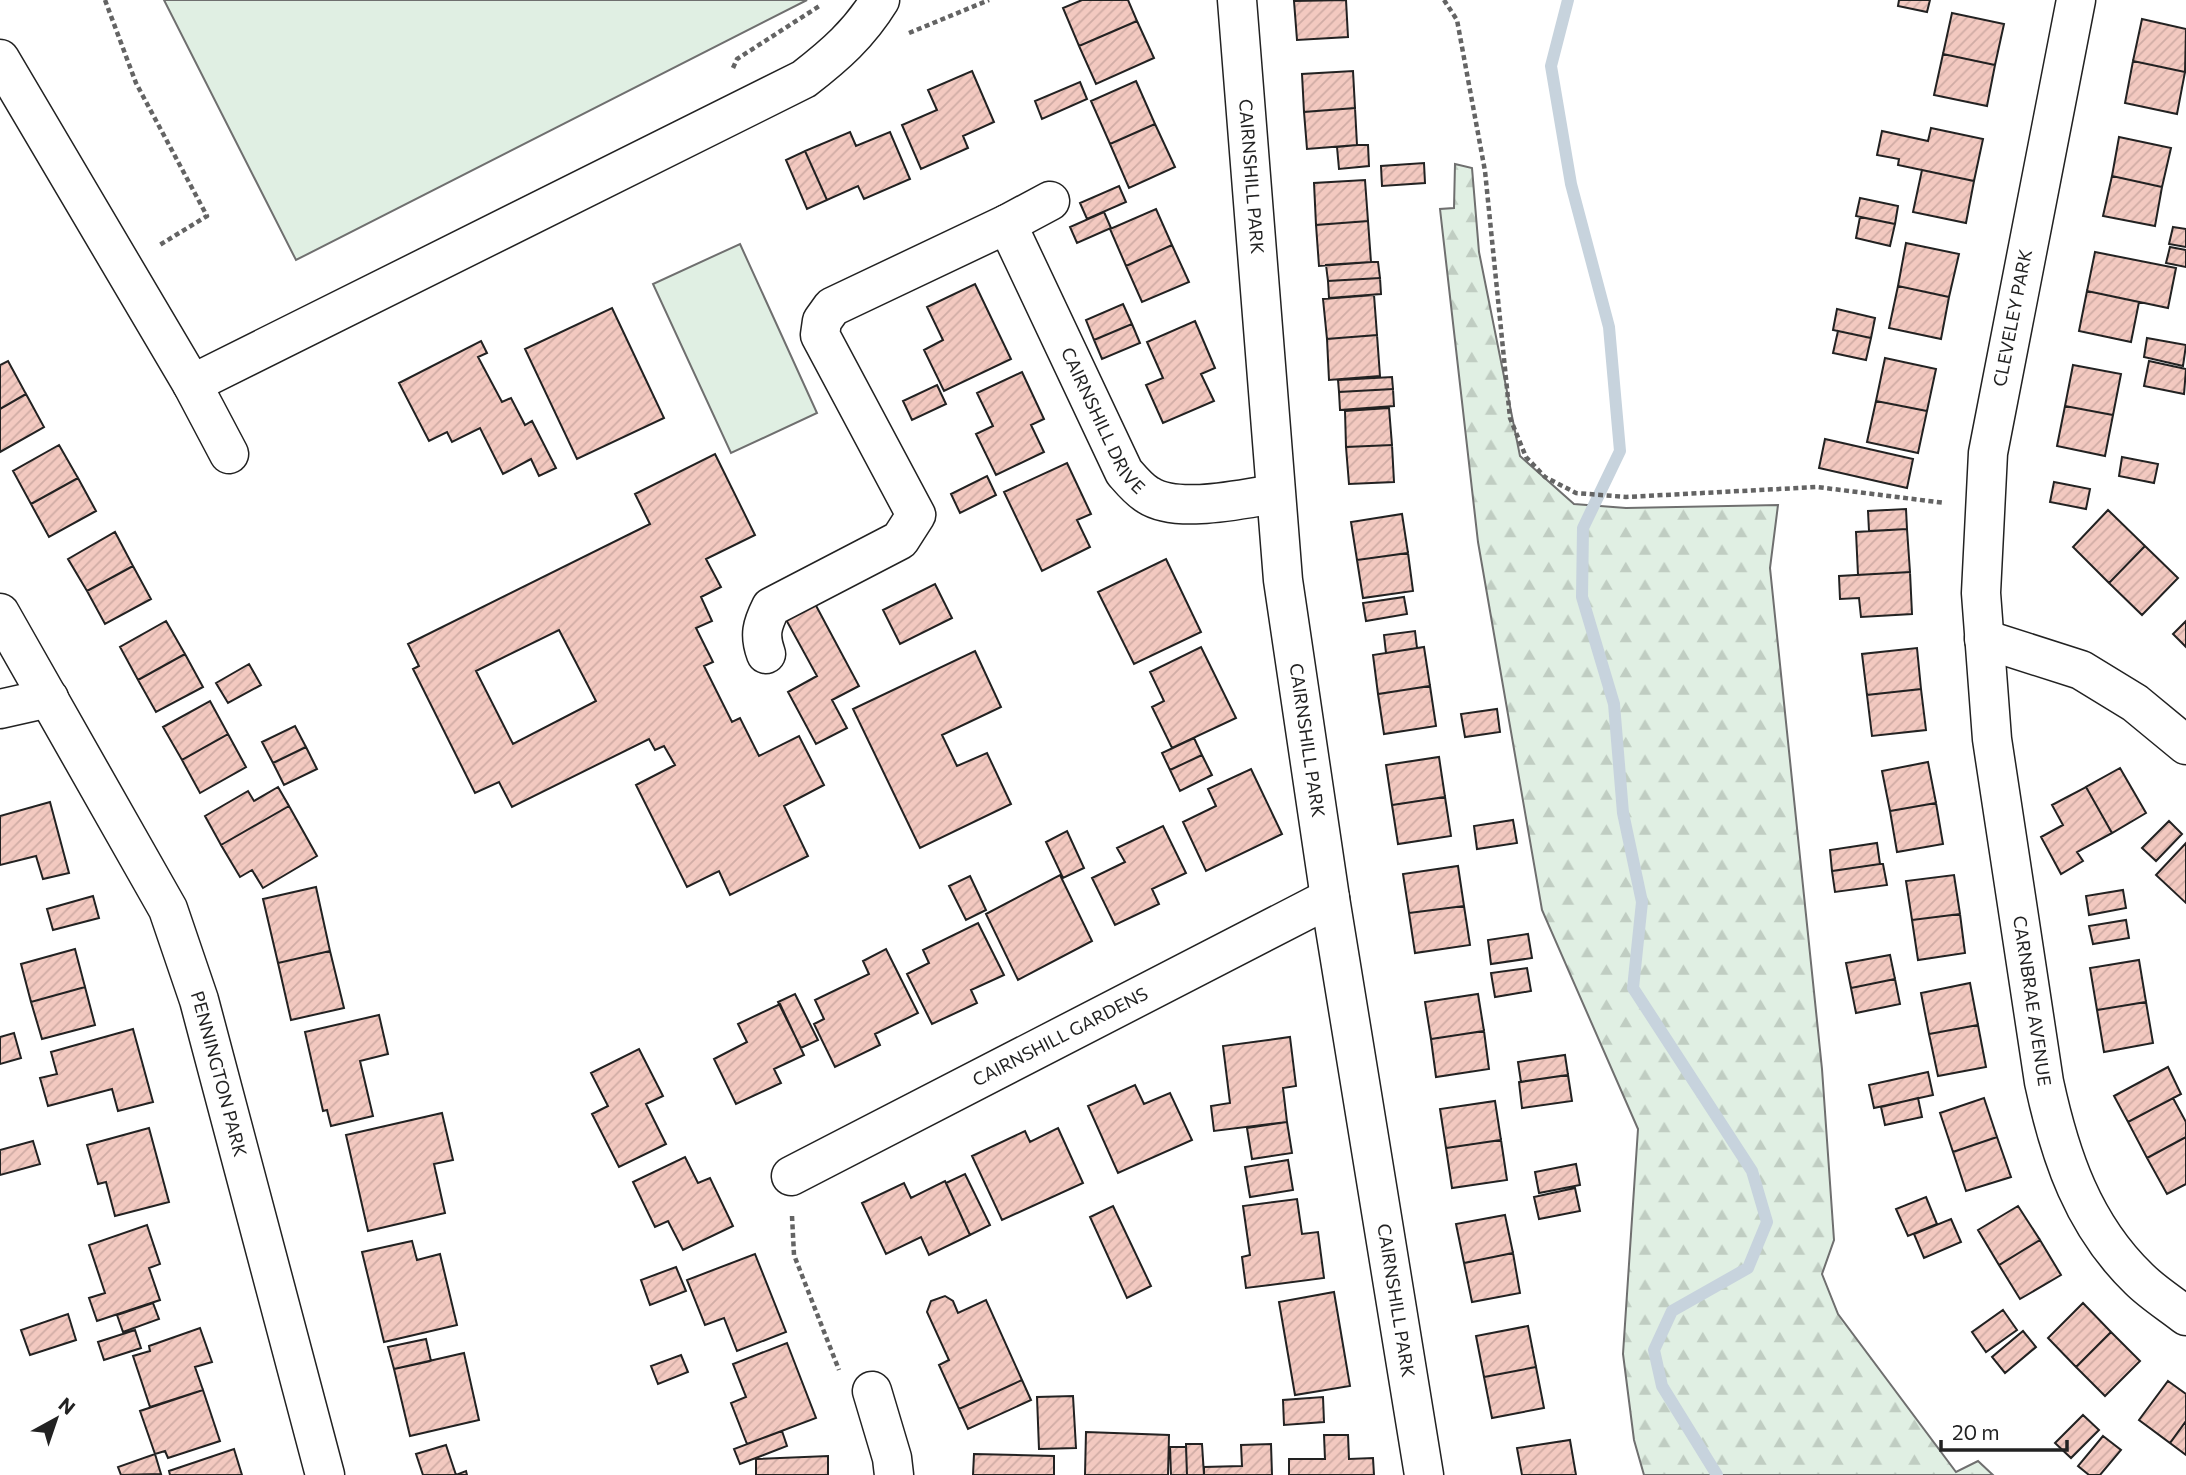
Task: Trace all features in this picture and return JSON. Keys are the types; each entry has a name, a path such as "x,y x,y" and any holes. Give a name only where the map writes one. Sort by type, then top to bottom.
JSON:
{"street":[{"path":"192,384 804,79 848,44 863,28 880,0"},
{"name":"CAIRNSHILL PARK","path":"1237,0 1283,580 1329,898 1424,1475"},
{"name":"CLEVELEY PARK","path":"1984,639 1981,593 1987,453 2076,0"},
{"path":"0,59 192,384 229,454"},
{"path":"766,654 761,640 762,625 771,607 900,540 916,515 821,335 822,321 832,307 1050,201"},
{"name":"CAIRNSHILL DRIVE","path":"1007,224 1124,472 1149,496 1178,504 1227,502 1275,494"},
{"name":"PENNINGTON PARK","path":"0,612 168,909 199,1000 325,1475"},
{"path":"1984,639 2081,670 2135,703 2186,745"},
{"name":"CARNBRAE AVENUE","path":"1984,639 1992,739 2044,1082 2056,1138 2074,1188 2101,1235 2139,1279 2186,1316"},
{"path":"0,709 49,698"},
{"name":"CAIRNSHILL GARDENS","path":"791,1176 1329,898"},
{"path":"872,1391 892,1458 894,1475"}],"path":[{"path":"105,0 136,83 207,216 122,267"},
{"path":"1444,0 1457,20 1485,171 1510,418 1526,457 1548,479 1576,493 1626,497 1817,487 1984,507"},
{"path":"791,1176 794,1255 842,1380 872,1391"}],"green space":[{"path":"164,0 807,0 296,260"},
{"path":"1455,164 1472,168 1479,252 1520,456 1574,504 1626,508 1778,505 1770,568 1822,1069 1834,1240 1822,1274 1838,1314 1956,1472 1978,1461 1993,1475 1644,1475 1634,1440 1623,1354 1638,1129 1542,910 1478,542 1440,209 1454,208"},
{"path":"740,244 817,413 731,453 653,284"}],"building":[{"path":"1082,0 1128,0 1137,21 1079,46 1063,8"},
{"path":"1346,0 1348,37 1297,40 1294,1"},
{"path":"1899,0 1930,0 1927,12 1898,6"},
{"path":"1952,13 2004,24 1995,65 1943,54"},
{"path":"2142,19 2186,29 2185,72 2133,61"},
{"path":"1137,21 1154,58 1096,84 1079,46"},
{"path":"1943,54 1995,65 1987,106 1934,95"},
{"path":"2133,61 2185,72 2177,114 2125,103"},
{"path":"972,71 994,122 963,136 968,148 921,169 902,125 937,110 928,90"},
{"path":"1353,71 1355,108 1304,112 1302,74"},
{"path":"1136,81 1155,124 1110,144 1091,101"},
{"path":"1080,82 1087,99 1042,119 1035,101"},
{"path":"1355,108 1357,145 1307,149 1304,112"},
{"path":"1155,124 1175,167 1129,188 1110,144"},
{"path":"1931,128 1983,139 1974,181 1898,165 1899,159 1877,155 1882,131 1928,141"},
{"path":"850,132 856,146 890,132 910,179 864,199 858,186 827,200 805,151"},
{"path":"2119,137 2171,148 2162,187 2112,176"},
{"path":"1368,145 1369,166 1339,169 1337,147"},
{"path":"805,151 827,200 807,209 786,160"},
{"path":"1424,163 1425,183 1382,186 1381,166"},
{"path":"1922,170 1974,181 1966,223 1913,212"},
{"path":"2112,176 2162,187 2155,226 2103,216"},
{"path":"1365,180 1368,221 1316,225 1314,183"},
{"path":"1119,186 1126,202 1087,219 1080,203"},
{"path":"1860,198 1898,206 1895,224 1856,216"},
{"path":"1156,209 1172,245 1126,266 1110,229"},
{"path":"1104,212 1111,228 1077,243 1070,227"},
{"path":"1860,217 1895,224 1890,246 1856,238"},
{"path":"1368,221 1371,262 1319,266 1316,225"},
{"path":"2173,227 2186,229 2186,247 2169,244"},
{"path":"1906,243 1959,254 1949,297 1898,286"},
{"path":"1172,245 1189,282 1142,302 1126,266"},
{"path":"2170,247 2186,250 2186,267 2166,263"},
{"path":"2095,252 2176,268 2168,308 2087,291"},
{"path":"1378,262 1380,278 1328,281 1326,265"},
{"path":"1380,278 1381,294 1329,298 1328,281"},
{"path":"975,284 1011,359 944,391 924,350 943,340 927,307"},
{"path":"1898,286 1949,297 1941,339 1889,328"},
{"path":"2087,291 2139,302 2131,342 2079,331"},
{"path":"1374,295 1377,335 1327,339 1323,299"},
{"path":"1123,304 1132,324 1094,340 1086,320"},
{"path":"612,308 664,418 577,459 525,349"},
{"path":"1837,309 1875,318 1871,338 1833,330"},
{"path":"1195,321 1215,368 1201,374 1214,401 1163,423 1146,385 1163,378 1147,342"},
{"path":"1132,324 1140,343 1102,359 1094,340"},
{"path":"1838,331 1871,338 1866,360 1833,353"},
{"path":"1377,335 1380,376 1329,380 1327,339"},
{"path":"2147,338 2186,345 2183,366 2144,357"},
{"path":"481,341 487,353 478,357 502,402 511,398 525,425 532,421 556,468 539,476 531,459 503,474 480,428 452,442 447,432 429,441 399,383"},
{"path":"1885,358 1936,369 1927,411 1876,401"},
{"path":"8,361 26,394 0,409 0,365"},
{"path":"2149,361 2186,369 2184,394 2144,386"},
{"path":"2073,365 2121,374 2113,415 2065,406"},
{"path":"1022,372 1044,419 1031,425 1044,452 996,475 976,434 993,426 977,393"},
{"path":"1392,377 1393,389 1339,392 1338,380"},
{"path":"937,385 946,404 912,420 903,401"},
{"path":"1393,389 1394,406 1340,410 1339,392"},
{"path":"26,394 44,427 0,452 0,409"},
{"path":"1876,401 1927,411 1918,453 1867,442"},
{"path":"2065,406 2113,415 2105,456 2057,446"},
{"path":"1389,408 1392,445 1346,447 1345,411"},
{"path":"1825,439 1913,459 1907,488 1819,468"},
{"path":"59,445 78,478 31,504 13,471"},
{"path":"1392,445 1394,482 1349,484 1346,447"},
{"path":"715,454 755,535 706,559 721,587 701,597 712,621 696,628 713,662 704,666 732,722 740,718 759,756 799,736 824,785 784,806 808,856 730,895 719,871 687,887 636,785 675,765 664,746 655,750 649,739 512,807 499,782 475,793 413,669 419,666 408,644 650,524 635,494","holes":["559,630 596,701 513,744 476,671"]},
{"path":"2122,457 2158,464 2154,483 2119,476"},
{"path":"1067,463 1091,514 1077,520 1090,547 1042,571 1004,492"},
{"path":"987,476 996,495 960,513 951,494"},
{"path":"78,478 96,511 49,537 31,504"},
{"path":"2054,482 2090,489 2086,509 2050,502"},
{"path":"1906,509 1907,529 1869,531 1868,511"},
{"path":"2108,510 2145,546 2109,583 2073,547"},
{"path":"1402,514 1408,553 1357,560 1351,522"},
{"path":"1907,529 1910,572 1858,575 1856,532"},
{"path":"115,532 133,566 87,591 68,559"},
{"path":"2145,546 2178,578 2142,615 2109,583"},
{"path":"1408,553 1413,591 1363,598 1357,560"},
{"path":"1166,559 1201,632 1134,664 1098,592"},
{"path":"133,566 151,599 105,624 87,591"},
{"path":"1910,572 1912,614 1861,617 1859,598 1840,599 1839,576"},
{"path":"935,584 952,618 900,644 883,610"},
{"path":"1404,597 1407,614 1366,621 1363,603"},
{"path":"813,600 859,686 832,700 847,728 816,744 788,692 817,676 784,616"},
{"path":"166,621 185,654 138,680 120,647"},
{"path":"2186,621 2186,647 2173,634"},
{"path":"1415,631 1417,648 1386,653 1384,635"},
{"path":"1201,647 1236,718 1172,748 1152,707 1164,701 1150,672"},
{"path":"1424,647 1430,686 1378,694 1373,655"},
{"path":"1917,648 1921,689 1867,695 1862,654"},
{"path":"975,651 1001,707 942,735 957,766 987,753 1011,804 920,848 853,709"},
{"path":"185,654 203,687 156,712 138,680"},
{"path":"249,664 261,685 228,703 216,683"},
{"path":"1430,686 1436,726 1384,734 1378,694"},
{"path":"1921,689 1926,730 1872,736 1867,695"},
{"path":"210,701 228,734 182,760 163,727"},
{"path":"1497,709 1500,732 1465,737 1461,714"},
{"path":"295,726 306,747 273,763 262,742"},
{"path":"228,734 246,767 200,793 182,760"},
{"path":"1194,738 1202,755 1170,770 1162,753"},
{"path":"306,747 317,769 284,785 273,763"},
{"path":"1202,755 1212,775 1180,791 1170,770"},
{"path":"1439,757 1445,797 1392,805 1386,765"},
{"path":"1928,762 1936,803 1890,811 1882,771"},
{"path":"2120,768 2146,813 2112,833 2086,787"},
{"path":"1251,769 1282,834 1206,871 1183,822 1216,806 1208,789"},
{"path":"278,787 289,806 221,845 205,816 248,791 254,801"},
{"path":"2086,787 2112,833 2077,852 2083,861 2061,874 2041,837 2063,825 2052,805"},
{"path":"1445,797 1451,836 1398,844 1392,805"},
{"path":"50,802 69,873 43,879 36,856 0,865 0,816"},
{"path":"1936,803 1943,844 1897,852 1890,811"},
{"path":"289,806 317,856 263,888 252,870 240,877 221,845"},
{"path":"1513,820 1517,843 1477,849 1474,826"},
{"path":"2169,821 2182,834 2156,861 2142,848"},
{"path":"1163,826 1186,873 1152,889 1159,904 1115,925 1092,878 1125,862 1117,848"},
{"path":"1067,831 1084,868 1063,878 1046,842"},
{"path":"1877,843 1880,864 1832,871 1830,850"},
{"path":"2186,843 2186,903 2156,875"},
{"path":"1883,864 1887,885 1835,892 1832,871"},
{"path":"1458,866 1464,906 1409,913 1403,874"},
{"path":"1060,875 1092,941 1018,980 986,914"},
{"path":"1954,875 1960,914 1912,920 1906,881"},
{"path":"970,876 986,910 966,920 949,886"},
{"path":"316,887 330,951 278,963 263,899"},
{"path":"2123,890 2126,908 2089,915 2086,896"},
{"path":"93,896 99,918 53,930 47,909"},
{"path":"1464,906 1470,945 1415,953 1409,913"},
{"path":"1960,914 1965,953 1918,960 1912,920"},
{"path":"2126,920 2129,938 2093,944 2089,926"},
{"path":"978,923 1004,975 971,990 977,1003 932,1024 907,974 929,963 923,950"},
{"path":"1528,934 1532,958 1491,964 1488,940"},
{"path":"75,949 85,987 31,1002 21,964"},
{"path":"886,949 918,1013 875,1034 880,1045 835,1067 814,1024 824,1019 815,1000 869,974 863,961"},
{"path":"330,951 344,1008 291,1020 278,963"},
{"path":"1890,955 1895,979 1851,988 1846,963"},
{"path":"2139,960 2146,1002 2097,1010 2090,968"},
{"path":"1527,968 1531,991 1495,997 1491,973"},
{"path":"1895,979 1900,1004 1856,1013 1851,988"},
{"path":"1970,983 1978,1025 1929,1034 1921,993"},
{"path":"85,987 95,1025 42,1039 31,1002"},
{"path":"795,994 818,1040 801,1048 778,1002"},
{"path":"1478,994 1484,1031 1431,1039 1425,1002"},
{"path":"2146,1002 2153,1043 2104,1052 2097,1010"},
{"path":"780,1004 804,1055 774,1069 781,1083 736,1104 714,1059 747,1042 738,1024"},
{"path":"379,1015 388,1054 360,1061 373,1116 331,1126 327,1110 323,1111 305,1032"},
{"path":"1978,1025 1986,1067 1938,1076 1929,1034"},
{"path":"133,1029 153,1102 118,1111 112,1089 48,1106 40,1078 57,1074 51,1052"},
{"path":"1484,1031 1489,1069 1436,1077 1431,1039"},
{"path":"14,1033 21,1058 0,1064 0,1037"},
{"path":"1290,1037 1296,1086 1283,1088 1287,1122 1214,1131 1211,1106 1230,1103 1223,1046"},
{"path":"639,1049 663,1096 646,1104 666,1144 619,1167 592,1114 608,1106 591,1073"},
{"path":"1565,1055 1568,1075 1521,1082 1518,1062"},
{"path":"2168,1067 2181,1094 2128,1122 2114,1096"},
{"path":"1928,1072 1933,1095 1874,1108 1869,1085"},
{"path":"1568,1075 1572,1101 1522,1108 1519,1082"},
{"path":"1135,1085 1144,1104 1170,1093 1192,1140 1118,1173 1088,1106"},
{"path":"1918,1098 1922,1117 1885,1125 1881,1107"},
{"path":"1984,1098 1997,1137 1953,1152 1940,1113"},
{"path":"2173,1098 2186,1122 2186,1137 2147,1158 2128,1122"},
{"path":"1495,1101 1501,1140 1446,1148 1440,1109"},
{"path":"442,1113 453,1160 434,1164 445,1213 368,1231 346,1135"},
{"path":"1287,1122 1292,1153 1252,1159 1247,1128"},
{"path":"149,1128 169,1202 115,1216 106,1182 98,1184 87,1145"},
{"path":"1058,1128 1083,1183 1002,1220 972,1156 1025,1131 1030,1142"},
{"path":"1997,1137 2011,1177 1966,1191 1953,1152"},
{"path":"2186,1137 2186,1184 2167,1194 2147,1158"},
{"path":"1501,1140 1507,1180 1452,1188 1446,1148"},
{"path":"33,1141 40,1164 0,1175 0,1150"},
{"path":"685,1157 698,1183 710,1178 733,1226 683,1250 668,1221 655,1227 633,1182"},
{"path":"1288,1160 1293,1190 1250,1197 1245,1167"},
{"path":"1576,1164 1580,1185 1539,1193 1535,1172"},
{"path":"965,1174 990,1225 970,1235 946,1183"},
{"path":"945,1181 970,1235 929,1255 921,1237 886,1254 862,1203 904,1183 911,1198"},
{"path":"1575,1188 1580,1211 1539,1219 1534,1197"},
{"path":"1926,1197 1937,1224 1908,1236 1896,1209"},
{"path":"1297,1199 1302,1234 1318,1232 1324,1278 1246,1288 1242,1257 1250,1255 1243,1206"},
{"path":"1113,1206 1151,1286 1127,1298 1090,1217"},
{"path":"2018,1206 2040,1240 1999,1265 1978,1230"},
{"path":"1505,1215 1513,1253 1464,1263 1456,1224"},
{"path":"1951,1219 1961,1242 1924,1258 1914,1234"},
{"path":"147,1225 160,1264 149,1268 160,1300 97,1321 89,1298 105,1293 89,1245"},
{"path":"2040,1240 2061,1275 2020,1299 1999,1265"},
{"path":"412,1241 417,1260 440,1254 457,1325 384,1342 362,1252"},
{"path":"1513,1253 1520,1293 1472,1302 1464,1263"},
{"path":"755,1254 786,1332 737,1351 724,1318 705,1325 687,1280"},
{"path":"676,1267 686,1291 650,1305 641,1280"},
{"path":"1334,1292 1350,1386 1295,1395 1279,1302"},
{"path":"945,1296 953,1301 958,1313 986,1300 1022,1380 959,1409 939,1365 949,1360 927,1312 931,1301"},
{"path":"153,1303 159,1319 123,1332 117,1315"},
{"path":"2083,1303 2111,1332 2076,1367 2048,1338"},
{"path":"2003,1310 2017,1330 1986,1352 1972,1332"},
{"path":"68,1314 76,1340 30,1355 21,1330"},
{"path":"1528,1326 1536,1367 1484,1377 1476,1336"},
{"path":"200,1328 212,1362 195,1367 203,1390 150,1407 133,1356 150,1351 149,1346"},
{"path":"135,1330 141,1348 104,1360 98,1342"},
{"path":"2023,1331 2036,1347 2005,1373 1992,1357"},
{"path":"2111,1332 2140,1361 2105,1396 2076,1367"},
{"path":"426,1339 431,1361 394,1369 388,1347"},
{"path":"787,1343 816,1418 747,1444 731,1403 746,1397 733,1364"},
{"path":"464,1353 479,1420 410,1436 394,1369"},
{"path":"681,1355 688,1372 658,1384 651,1366"},
{"path":"1536,1367 1544,1408 1492,1418 1484,1377"},
{"path":"1022,1380 1031,1400 968,1429 959,1409"},
{"path":"2168,1381 2186,1394 2186,1421 2170,1443 2139,1420"},
{"path":"203,1390 220,1441 168,1458 165,1451 155,1454 140,1411"},
{"path":"1073,1396 1076,1448 1039,1449 1037,1397"},
{"path":"1323,1397 1324,1422 1284,1425 1283,1400"},
{"path":"2083,1415 2099,1430 2071,1458 2055,1443"},
{"path":"2186,1421 2186,1455 2170,1443"},
{"path":"782,1431 787,1446 740,1464 734,1449"},
{"path":"1086,1432 1169,1435 1168,1475 1085,1475"},
{"path":"1324,1435 1348,1435 1349,1459 1373,1458 1374,1475 1289,1475 1289,1459 1325,1459"},
{"path":"2103,1436 2121,1450 2100,1475 2089,1475 2078,1466"},
{"path":"1570,1440 1576,1475 1522,1475 1517,1448"},
{"path":"1186,1444 1202,1444 1204,1475 1187,1475"},
{"path":"1271,1444 1272,1475 1204,1475 1204,1467 1242,1466 1241,1445"},
{"path":"446,1445 456,1475 423,1475 416,1454"},
{"path":"1170,1447 1186,1447 1187,1475 1171,1475"},
{"path":"234,1449 242,1475 170,1475 169,1471"},
{"path":"155,1454 161,1474 121,1475 118,1467"},
{"path":"974,1454 1054,1456 1054,1475 973,1475"},
{"path":"828,1456 828,1475 756,1475 756,1459"}],"waterway":[{"path":"1568,0 1551,66 1571,184 1609,327 1620,451 1583,528 1582,597 1614,704 1623,813 1642,902 1633,988 1752,1171 1767,1222 1748,1268 1672,1311 1654,1350 1662,1386 1717,1475"}]}
